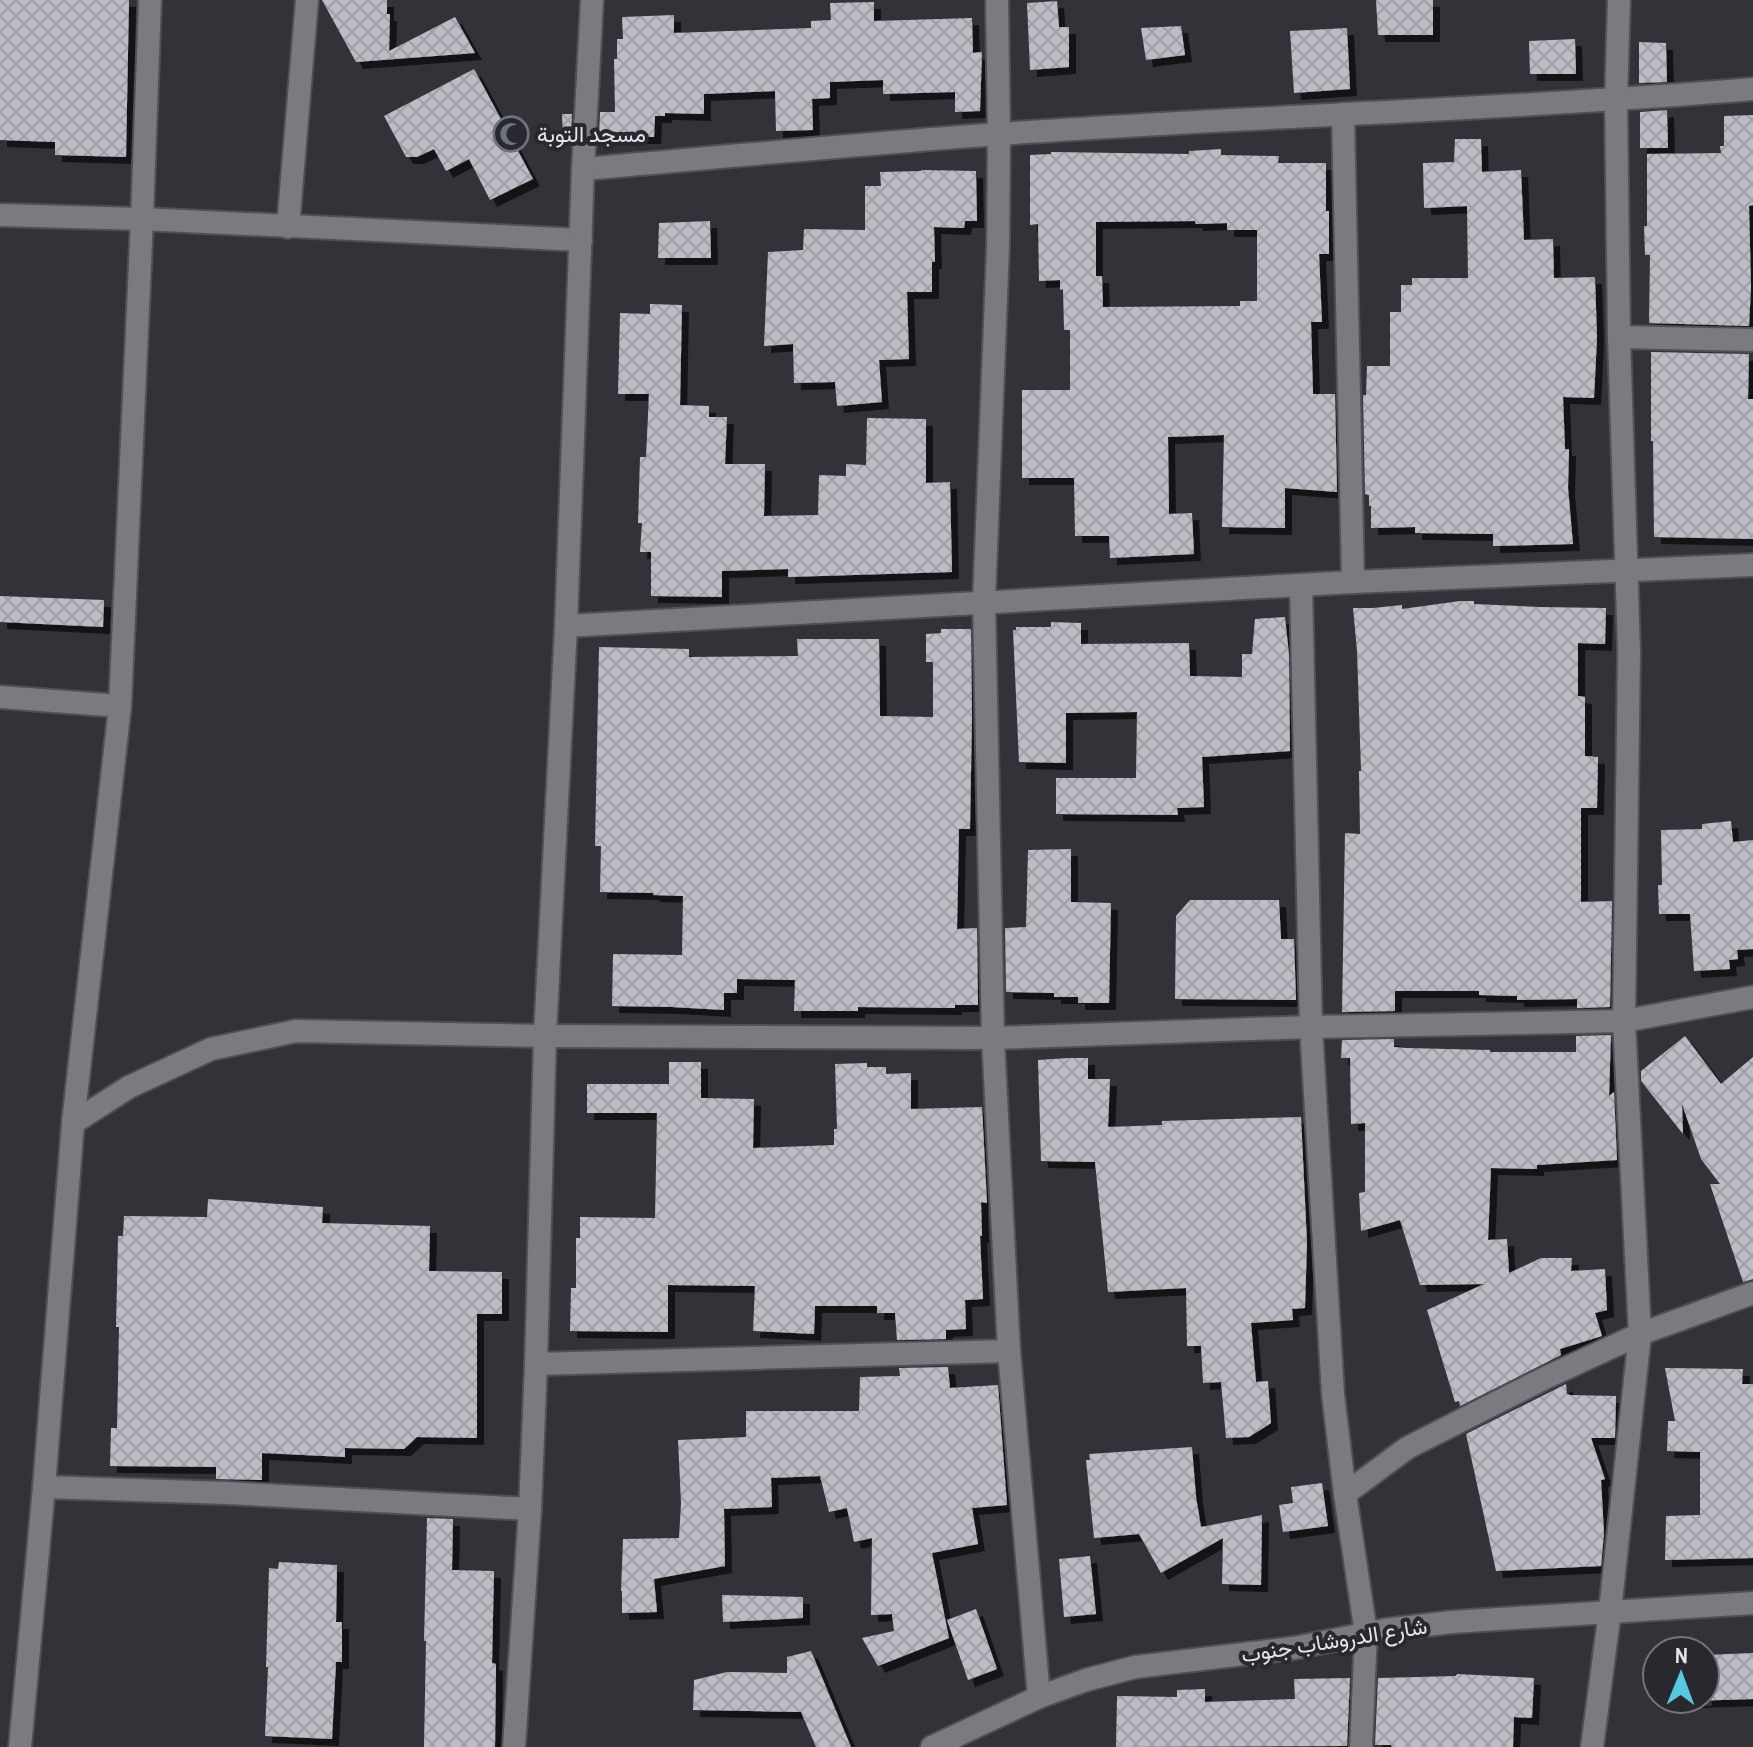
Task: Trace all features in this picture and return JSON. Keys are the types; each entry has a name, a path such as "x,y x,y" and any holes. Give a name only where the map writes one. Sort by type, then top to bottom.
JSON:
{"street":[{"path":"20,1747 73,1123 120,706 150,0"},
{"path":"288,227 307,0"},
{"path":"514,1747 530,1509 545,1036 592,0"},
{"path":"997,0 998,247 984,601 993,1038 1009,1351 1039,1697"},
{"path":"1592,1747 1640,1334 1624,1021 1629,651 1619,337 1616,100 1619,0"},
{"path":"583,169 999,134 1616,100 1753,89"},
{"path":"1343,114 1353,582"},
{"path":"0,215 581,240"},
{"path":"1619,337 1753,340"},
{"path":"566,626 1353,582 1753,565"},
{"path":"1301,585 1311,1027 1333,1394 1366,1633 1361,1747"},
{"path":"0,697 120,706"},
{"path":"73,1123 129,1087 211,1049 296,1031 545,1036 993,1038 1311,1027 1624,1021 1753,997"},
{"path":"1345,1494 1407,1448 1547,1377 1640,1334 1753,1293"},
{"path":"536,1364 1009,1351"},
{"path":"44,1487 530,1509"},
{"name":"شارع الدروشاب جنوب","path":"932,1747 1039,1697 1135,1667 1294,1648 1366,1633 1452,1622 1753,1603"}],"building":[{"path":"0,0 129,0 126,157 55,155 55,142 0,140"},
{"path":"322,0 387,0 387,14 390,14 389,51 455,17 475,53 356,62"},
{"path":"1376,0 1433,0 1433,35 1378,35"},
{"path":"1057,1 1059,27 1069,27 1069,67 1030,70 1027,3"},
{"path":"874,2 874,21 972,18 973,53 982,52 980,111 955,112 955,92 883,94 883,80 830,82 830,98 812,99 813,130 776,131 775,91 704,94 704,114 665,113 665,116 655,116 654,137 599,137 600,112 615,112 614,59 617,59 617,39 623,39 622,17 674,15 674,33 811,28 811,21 831,20 830,3"},
{"path":"1181,26 1185,55 1146,60 1141,28"},
{"path":"1347,28 1350,89 1294,93 1290,31"},
{"path":"1575,39 1576,74 1530,74 1529,41"},
{"path":"1639,42 1666,43 1667,82 1639,83"},
{"path":"474,69 533,179 490,200 469,159 446,171 434,149 417,157 406,157 384,116"},
{"path":"1667,110 1668,148 1640,148 1640,112"},
{"path":"562,114 572,114 571,137 563,137"},
{"path":"1753,115 1749,326 1649,323 1650,255 1645,255 1644,226 1647,226 1647,154 1721,153 1720,146 1724,146 1724,116"},
{"path":"1455,139 1481,139 1482,172 1521,170 1524,240 1553,239 1554,278 1595,277 1597,338 1594,398 1563,397 1565,449 1569,449 1568,488 1573,544 1493,546 1493,534 1415,533 1415,527 1371,528 1371,506 1369,495 1365,494 1363,395 1366,395 1367,366 1390,366 1390,312 1401,312 1401,285 1412,285 1412,278 1468,278 1467,206 1424,208 1423,163 1454,162"},
{"path":"1221,149 1221,155 1279,156 1278,163 1326,163 1329,254 1319,254 1322,322 1311,322 1313,394 1335,394 1337,492 1285,488 1285,528 1222,527 1224,435 1168,437 1169,514 1192,513 1194,554 1110,558 1109,536 1075,536 1074,478 1022,478 1022,390 1070,390 1070,330 1064,330 1063,289 1060,290 1060,280 1039,281 1038,224 1030,225 1030,155 1051,152 1189,154 1189,151","holes":["1195,221 1196,224 1227,223 1227,230 1257,230 1257,301 1240,301 1240,306 1103,307 1102,276 1096,276 1096,222"]},
{"path":"976,171 977,221 965,221 964,228 934,227 932,292 907,292 909,359 879,360 882,402 837,406 835,382 794,383 793,344 764,346 768,252 803,250 804,229 865,230 865,186 881,186 880,172"},
{"path":"710,221 711,258 658,258 659,223"},
{"path":"650,304 682,305 680,405 709,406 709,417 727,417 725,464 765,464 764,516 818,515 819,475 846,476 846,464 866,465 867,418 926,419 926,483 950,482 952,572 788,577 788,569 722,571 722,597 651,596 651,552 640,552 642,523 638,523 640,457 646,457 649,394 618,394 620,313 650,314"},
{"path":"1651,352 1749,354 1748,399 1753,399 1753,539 1654,537"},
{"path":"0,596 104,600 103,627 0,622"},
{"path":"1460,601 1606,608 1605,644 1578,643 1578,696 1585,697 1585,756 1598,757 1597,808 1581,808 1581,902 1612,901 1610,1007 1577,1008 1577,999 1517,1000 1517,996 1479,995 1479,991 1395,991 1395,1011 1342,1012 1345,833 1360,834 1361,771 1353,608 1402,605 1402,609"},
{"path":"1285,617 1289,655 1290,751 1202,757 1204,807 1177,808 1178,815 1056,814 1056,778 1136,778 1137,712 1066,713 1066,763 1019,762 1013,630 1016,627 1051,627 1051,622 1081,623 1081,644 1189,643 1190,676 1242,677 1242,654 1252,654 1255,619"},
{"path":"941,629 971,629 970,829 959,829 957,929 977,928 978,1005 794,1011 795,980 737,979 737,993 724,993 724,1010 612,1006 613,954 682,955 683,896 600,892 601,846 595,846 599,647 689,649 689,657 798,656 797,639 879,639 880,716 933,717 933,662 926,662 926,634 941,633"},
{"path":"1731,821 1733,842 1753,840 1753,949 1737,950 1738,959 1729,960 1730,969 1694,971 1690,914 1659,914 1661,830 1702,829 1702,824"},
{"path":"1071,849 1071,902 1111,903 1109,1003 1078,1003 1078,997 1054,997 1054,993 1006,992 1005,928 1026,927 1028,850"},
{"path":"1190,900 1279,900 1281,939 1294,939 1296,1000 1175,999 1176,916"},
{"path":"1611,1035 1609,1096 1614,1092 1617,1160 1537,1165 1537,1169 1491,1168 1488,1240 1507,1239 1509,1273 1541,1258 1572,1258 1571,1271 1605,1269 1607,1310 1595,1313 1602,1336 1560,1349 1561,1355 1460,1406 1459,1401 1455,1402 1427,1310 1484,1284 1420,1285 1400,1220 1361,1231 1359,1193 1365,1192 1365,1123 1351,1124 1350,1058 1341,1058 1342,1040 1394,1039 1394,1047 1406,1048 1576,1052 1576,1036"},
{"path":"1685,1036 1721,1084 1753,1057 1753,1279 1743,1282 1710,1184 1720,1184 1701,1159 1682,1104 1683,1134 1641,1081 1641,1071"},
{"path":"1088,1058 1088,1079 1110,1079 1108,1127 1162,1125 1162,1121 1301,1117 1307,1243 1305,1308 1292,1309 1293,1320 1251,1323 1256,1382 1268,1381 1271,1423 1249,1437 1226,1438 1221,1382 1203,1383 1201,1346 1187,1346 1186,1288 1108,1292 1095,1162 1041,1161 1038,1060"},
{"path":"669,1062 701,1062 701,1098 754,1099 753,1148 834,1145 834,1129 837,1129 835,1064 867,1063 867,1067 886,1067 886,1074 911,1073 911,1109 982,1107 987,1203 981,1202 983,1299 965,1300 966,1329 946,1330 946,1339 897,1340 895,1313 877,1313 877,1306 815,1306 814,1334 753,1331 755,1286 668,1285 668,1332 570,1331 571,1288 576,1288 576,1238 580,1238 580,1217 655,1218 657,1113 587,1113 587,1084 669,1084"},
{"path":"208,1199 323,1207 322,1223 430,1226 429,1271 502,1272 502,1314 477,1314 477,1438 417,1437 404,1449 345,1448 345,1457 262,1453 262,1480 216,1479 216,1467 110,1466 111,1428 117,1428 118,1236 123,1236 124,1216 207,1217"},
{"path":"948,1367 950,1388 998,1385 1007,1505 972,1508 978,1544 932,1553 949,1638 878,1666 862,1638 894,1631 892,1614 871,1615 872,1538 854,1542 847,1508 829,1512 820,1476 771,1478 772,1507 724,1509 725,1566 654,1579 657,1612 622,1613 623,1539 679,1538 678,1440 746,1437 746,1411 859,1411 860,1377 900,1376 899,1368"},
{"path":"1665,1368 1743,1369 1742,1384 1753,1384 1753,1558 1665,1560 1666,1516 1700,1515 1700,1452 1667,1451 1668,1421 1675,1421"},
{"path":"1566,1384 1567,1394 1570,1395 1616,1396 1615,1438 1591,1438 1605,1479 1601,1480 1604,1533 1601,1566 1496,1571 1466,1434"},
{"path":"1192,1447 1201,1527 1262,1515 1261,1585 1222,1584 1223,1538 1161,1573 1139,1534 1094,1538 1086,1460 1090,1460 1089,1454"},
{"path":"1322,1483 1328,1526 1283,1532 1279,1505 1293,1503 1291,1487"},
{"path":"427,1518 453,1519 452,1570 494,1571 492,1663 496,1664 495,1747 424,1747"},
{"path":"1090,1556 1096,1614 1064,1617 1059,1559"},
{"path":"279,1562 337,1565 336,1622 342,1622 342,1662 336,1662 332,1739 265,1736 269,1568 278,1569"},
{"path":"722,1595 803,1597 803,1618 723,1622"},
{"path":"976,1609 997,1669 968,1680 947,1620"},
{"path":"811,1651 851,1747 816,1747 801,1712 693,1710 694,1680 727,1672 787,1673 787,1657"},
{"path":"1753,1653 1753,1699 1721,1700 1721,1654"},
{"path":"1457,1674 1534,1678 1532,1718 1514,1717 1513,1747 1375,1745 1378,1678"},
{"path":"1350,1678 1347,1746 1116,1747 1117,1696 1177,1697 1177,1690 1205,1689 1205,1702 1295,1699 1294,1679"}],"place":[{"name":"مسجد التوبة","path":"511,134"}]}
